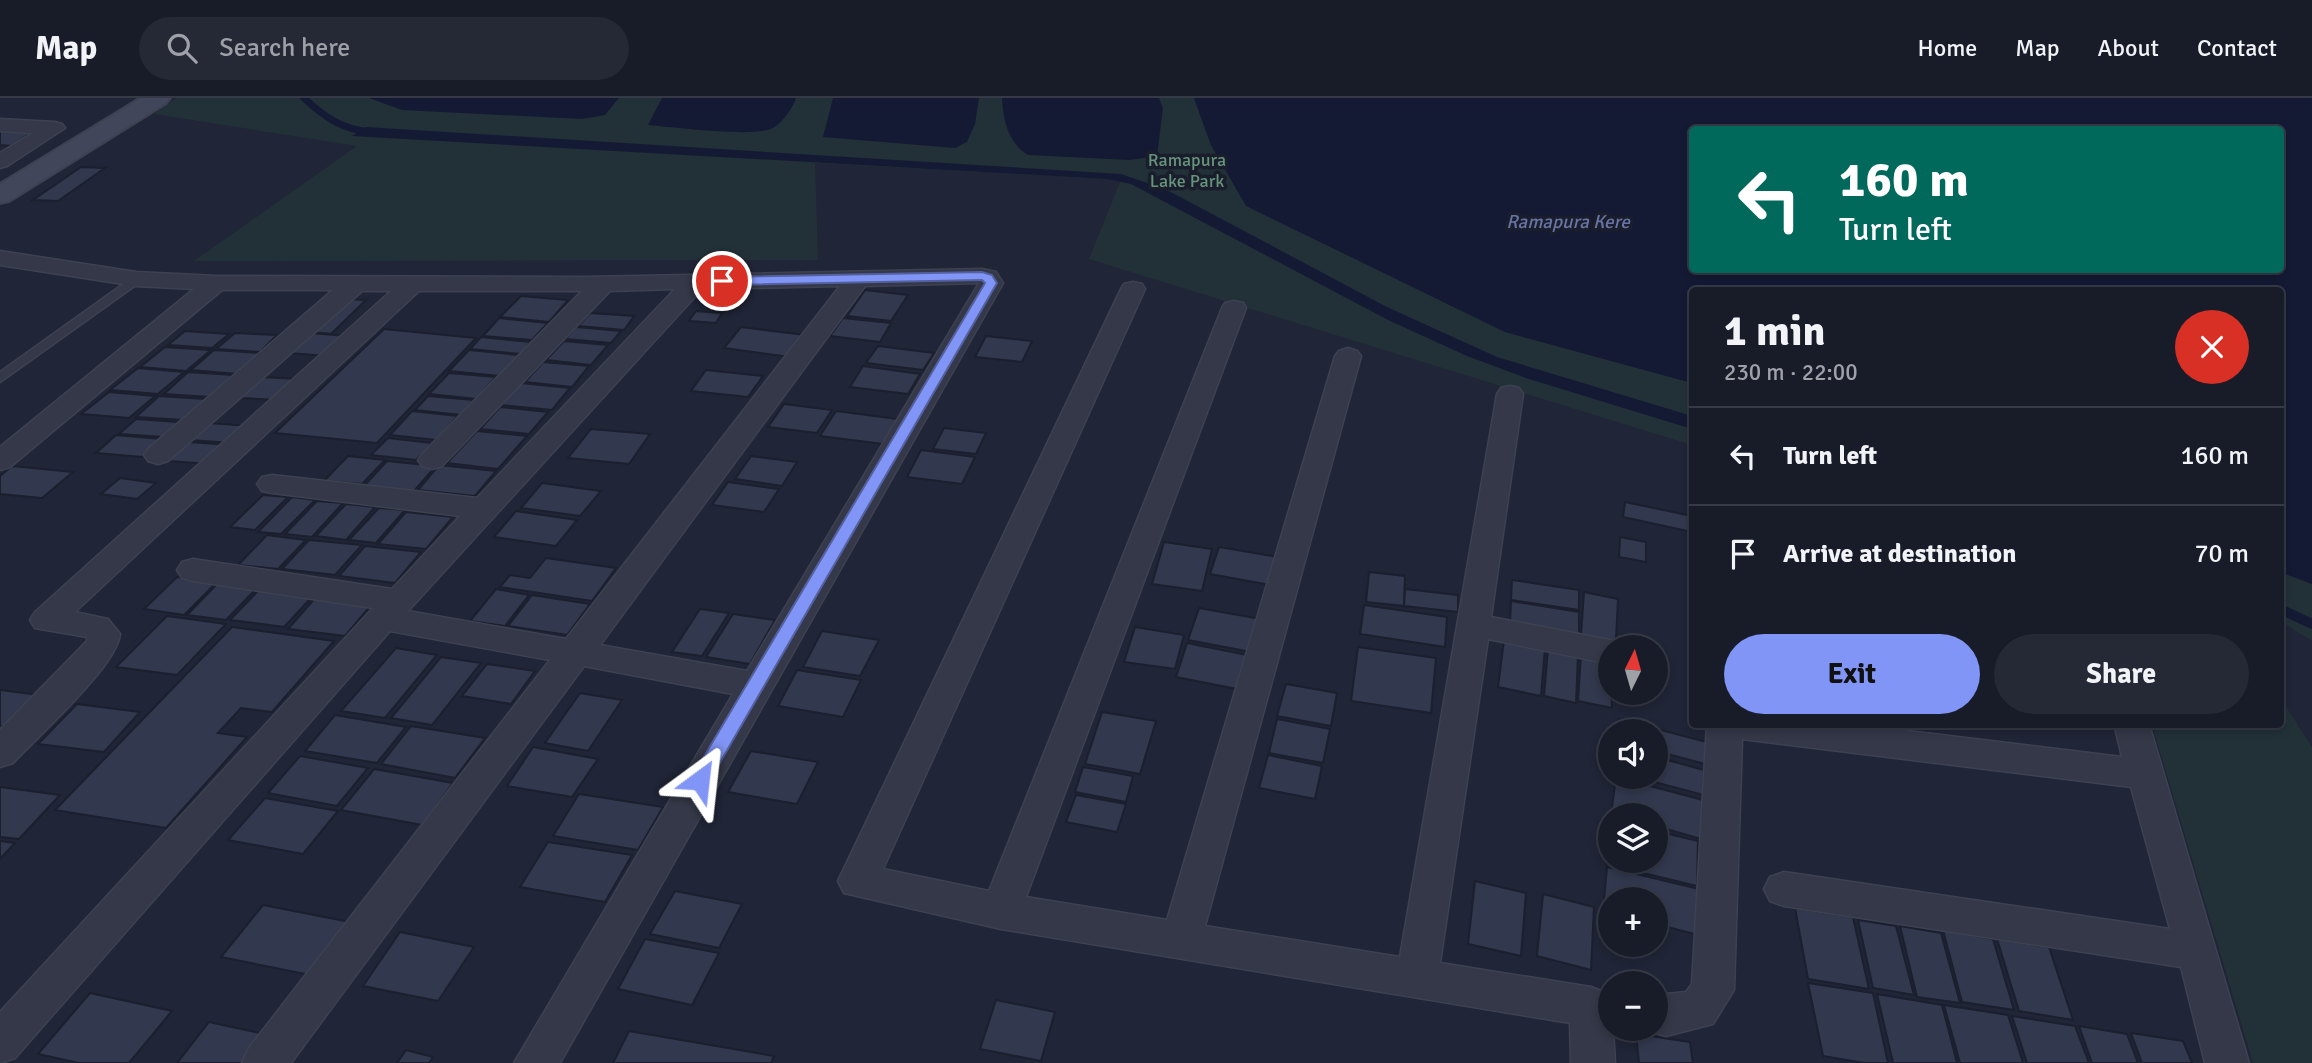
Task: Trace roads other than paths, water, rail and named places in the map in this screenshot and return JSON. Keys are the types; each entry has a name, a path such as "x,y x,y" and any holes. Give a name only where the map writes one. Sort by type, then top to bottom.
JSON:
{"main road":[{"path":"0,195 158,98"}],"street":[{"path":"0,125 55,128 0,162"},
{"path":"35,141 83,145"},
{"path":"0,258 136,279 216,283 603,284 988,277 991,283 536,1063"},
{"path":"264,1063 858,279"},
{"path":"0,1043 391,610 695,282"},
{"path":"0,461 216,283"},
{"path":"158,455 356,283"},
{"path":"0,753 91,660 103,643 103,634 96,627 46,620 412,284"},
{"path":"432,460 603,284"},
{"path":"1133,289 858,881 1001,911 1598,1008"},
{"path":"1001,911 1234,308"},
{"path":"1181,941 1348,356"},
{"path":"1418,980 1510,394"},
{"path":"272,484 484,509"},
{"path":"192,570 391,610 574,652 755,685"},
{"path":"1474,625 1598,650"},
{"path":"1668,1016 1698,1010 1713,990 1725,728"},
{"path":"1764,728 2146,774"},
{"path":"2132,728 2227,1063"},
{"path":"1784,888 2197,951"},
{"path":"1593,1063 1598,1024"}],"lane":[{"path":"0,378 136,279"}],"water":[{"path":"369,98 619,98 605,115 582,119 402,110"},
{"path":"662,98 796,98 787,114 773,128 750,132 648,125"},
{"path":"833,98 979,98 975,124 967,142 955,148 823,137"},
{"path":"1002,98 1159,98 1163,108 1157,156 1130,160 1028,155 1011,137"},
{"name":"Ramapura Kere","path":"1194,98 2312,98 2312,584 2284,574 2284,287 1689,287 1689,382 1505,332 1246,206 1211,145"},
{"path":"366,127 1121,174 1165,189 1387,307 1497,357 1689,415 1689,428 1529,379 1467,356 1388,320 1131,184 1107,179 352,136"}],"waterway":[{"path":"304,98 334,121 352,129 371,132"},
{"path":"2284,611 2312,624"}],"park label":[{"name":"Ramapura Lake Park","path":"1187,170"}]}
